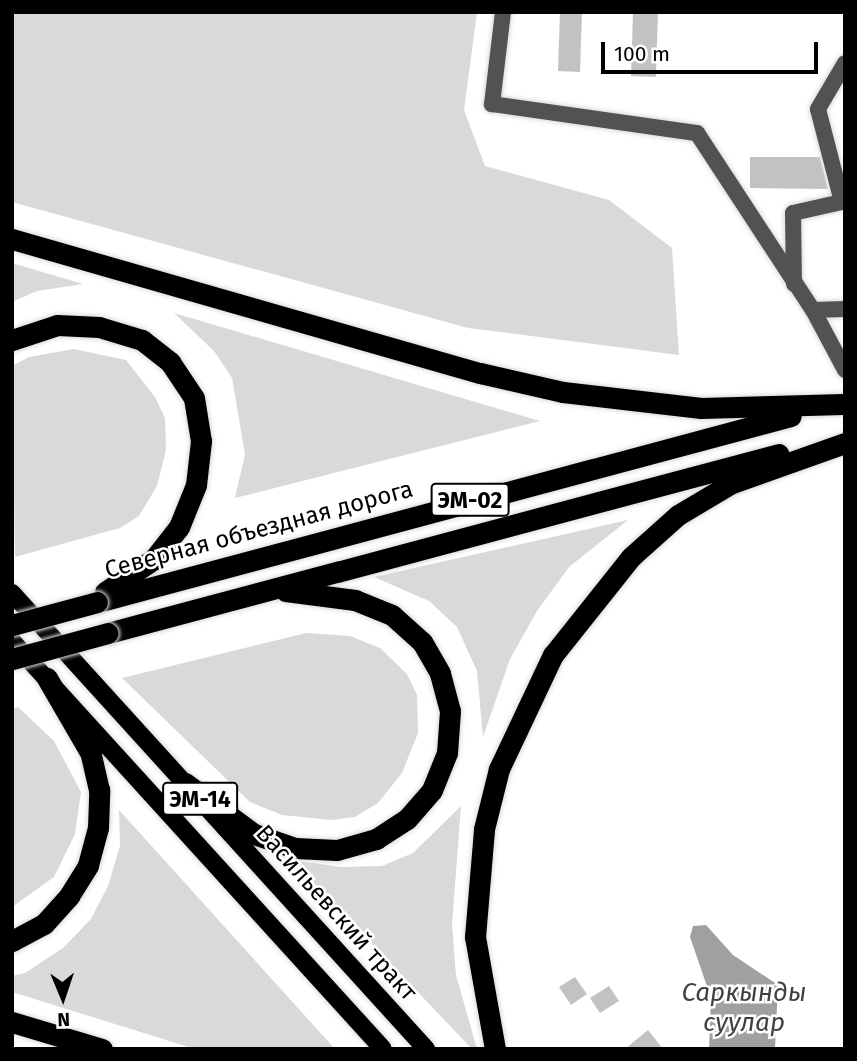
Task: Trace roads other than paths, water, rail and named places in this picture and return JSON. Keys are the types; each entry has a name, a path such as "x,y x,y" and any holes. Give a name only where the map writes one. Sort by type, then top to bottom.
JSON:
{"highway":[{"path":"12,239 480,373 563,392 701,408 844,404"},
{"path":"12,340 57,325 99,327 131,337 170,362 194,398 201,441 196,485 178,527 154,559 89,604"},
{"name":"Северная объездная дорога","path":"12,625 719,432 844,404"},
{"path":"495,1049 475,937 484,829 499,769 553,655 631,557 678,515 732,483 845,442"},
{"name":"ЭМ-02","path":"12,659 679,477 845,442"},
{"path":"185,783 254,834 295,848 337,850 376,839 407,820 432,790 447,753 450,711 440,673 422,642 392,615 355,600 317,592 235,598"},
{"path":"12,941 44,924 69,896 88,865 98,828 99,790 91,754 47,678"},
{"path":"12,1022 102,1049"}],"main road":[{"name":"Васильевский тракт","path":"12,593 426,1049"},
{"name":"ЭМ-14","path":"12,641 383,1049"}],"lane":[{"path":"503,12 492,104 697,133 813,310 845,370"},
{"path":"794,284 793,213 842,202 818,109 845,63"},
{"path":"813,310 845,310"}],"water":[{"name":"Саркынды суулар","path":"706,925 733,955 778,985 775,1049 709,1049 711,998 690,937 693,926"}]}
